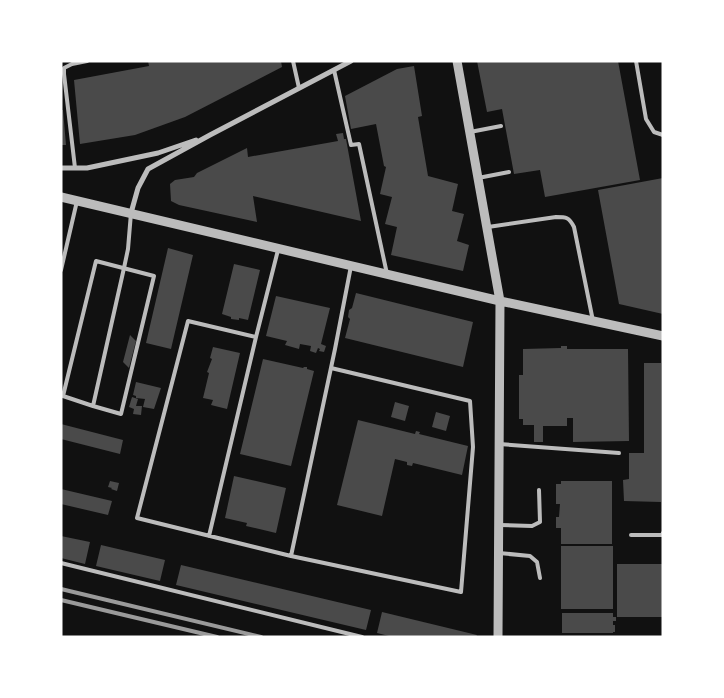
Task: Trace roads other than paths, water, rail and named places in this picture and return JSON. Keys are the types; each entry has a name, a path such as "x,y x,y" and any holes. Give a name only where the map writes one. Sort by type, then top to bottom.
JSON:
{"street":[{"path":"131,213 138,188 148,169 351,61"},
{"path":"457,61 500,301 498,637"},
{"path":"61,168 87,168 158,153 210,135"},
{"path":"61,197 500,301 663,336"}],"lane":[{"path":"75,168 64,68 87,61"},
{"path":"293,61 299,88"},
{"path":"636,61 646,119 654,132 663,135"},
{"path":"334,70 351,145 359,144 387,274"},
{"path":"470,132 501,126"},
{"path":"478,178 509,172"},
{"path":"61,270 80,201"},
{"path":"93,406 128,249 131,213"},
{"path":"486,227 556,217 565,217 571,221 574,227 592,321"},
{"path":"209,536 278,248"},
{"path":"96,262 154,276 121,414 93,406 62,396 96,262"},
{"path":"291,556 351,266"},
{"path":"256,337 188,321 137,518 291,556 461,592 473,447 470,401 331,368"},
{"path":"499,444 619,453"},
{"path":"498,525 532,526 540,522 539,490"},
{"path":"631,535 662,535 663,533"},
{"path":"498,553 530,556 537,562 540,578"},
{"path":"61,563 362,637"}],"railway":[{"path":"61,589 261,637"},
{"path":"61,600 217,637"}]}
